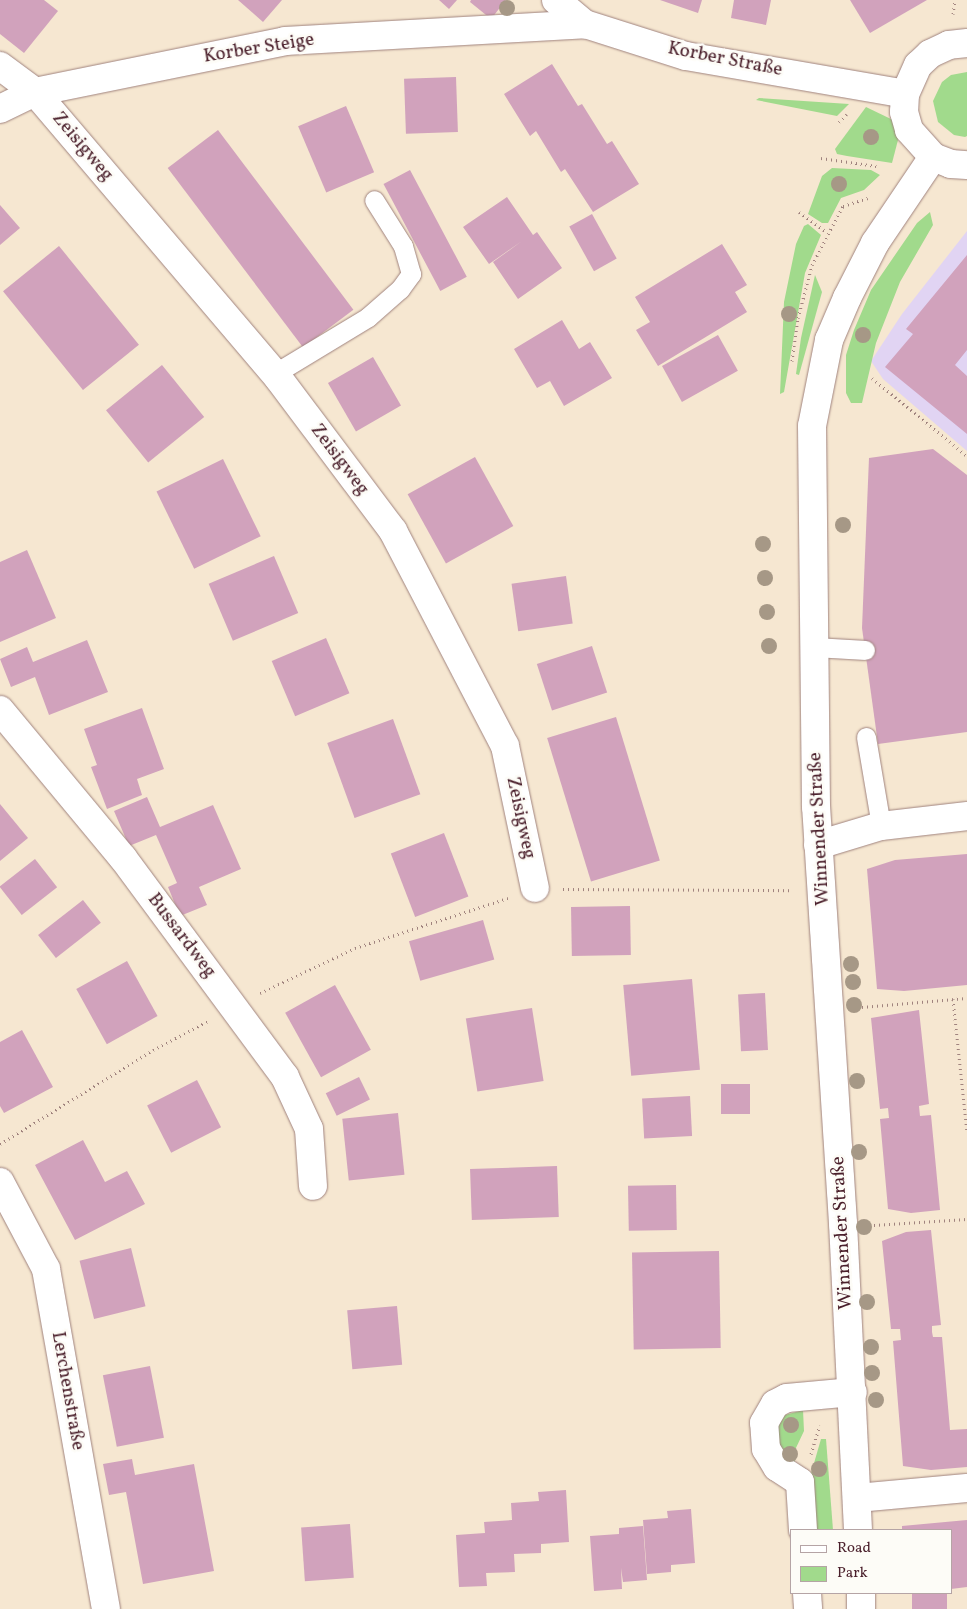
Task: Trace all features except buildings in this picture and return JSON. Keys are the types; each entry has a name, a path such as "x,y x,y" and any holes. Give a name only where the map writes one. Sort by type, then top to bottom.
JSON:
{"street":[{"name":"Korber Straße","path":"556,0 585,24 686,56 905,94"},
{"name":"Korber Steige","path":"0,109 35,92 285,41 585,24"},
{"path":"967,43 949,45 930,54 909,78 905,94 904,112 909,130 933,157 952,164 967,165"},
{"name":"Zeisigweg","path":"0,66 35,92 274,374 393,531 505,746 534,888"},
{"name":"Winnender Straße","path":"858,1529 853,1392 818,845 810,461 812,426 824,360 847,298 875,243 933,157"},
{"name":"Bussardweg","path":"0,710 123,858 285,1077 309,1129 313,1186"},
{"path":"818,845 880,826 967,816"},
{"name":"Lerchenstraße","path":"0,1182 46,1269 106,1609"},
{"path":"804,1529 800,1482 777,1467 766,1449 764,1424 775,1404 787,1398 811,1394 853,1392"},
{"path":"857,1498 967,1488"},
{"path":"807,1594 808,1609"},
{"path":"861,1594 861,1609"}],"lane":[{"path":"274,374 368,317 400,290 411,274 403,246 374,200"},
{"path":"815,647 865,650"},
{"path":"866,737 880,826"}],"path":[{"path":"955,0 956,6"},
{"path":"821,158 876,166"},
{"path":"798,212 827,232"},
{"path":"872,378 967,456"},
{"path":"252,996 355,948 534,888 795,890"},
{"path":"862,1007 967,998"},
{"path":"953,999 966,1107 967,1133"},
{"path":"0,1144 181,1034"},
{"path":"874,1225 967,1219"},
{"path":"800,1482 820,1429 820,1416"}],"shaded area":[{"path":"967,231 967,451 883,379 871,361 902,314"}],"green space":[{"path":"967,72 967,136 965,137 954,135 938,122 933,101 942,82 951,75"},
{"path":"759,98 849,104 837,116 756,100"},
{"path":"866,107 893,120 898,140 892,163 837,154 835,149"},
{"path":"832,168 871,170 880,175 864,190 841,198 828,223 822,223 808,214 822,176"},
{"path":"930,212 933,225 900,282 876,343 862,403 851,403 846,393 846,355 854,330 871,290 917,223"},
{"path":"808,224 821,235 805,273 784,392 780,394 784,302 796,244 804,226"},
{"path":"815,275 822,292 799,375 796,374 801,338"},
{"path":"803,1410 804,1431 795,1450 795,1464 778,1456 776,1428 785,1415"},
{"path":"821,1439 826,1439 833,1529 813,1529 810,1477"}]}
